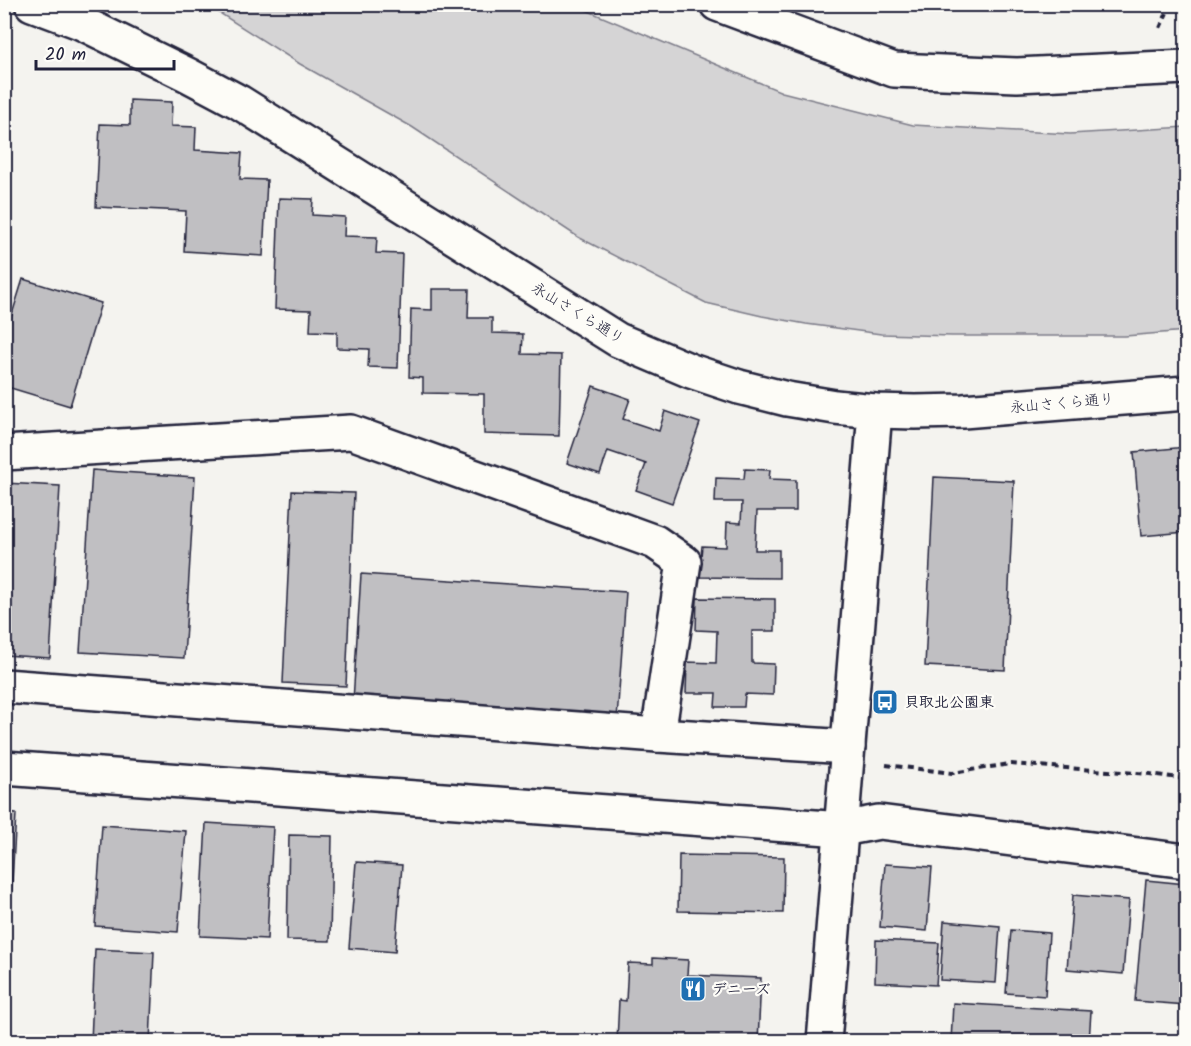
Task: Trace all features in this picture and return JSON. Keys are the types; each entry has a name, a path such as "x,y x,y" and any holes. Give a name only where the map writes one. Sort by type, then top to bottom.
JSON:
{"street":[{"name":"永山さくら通り","path":"32,4 80,22 239,102 618,340 692,371 739,387 825,405 875,411 915,412 963,411 1186,393"},
{"path":"717,4 894,70 1017,75 1186,67"},
{"path":"825,1041 875,411"},
{"path":"4,453 351,432 656,542 684,562 658,735"},
{"path":"4,686 848,747"},
{"path":"4,768 842,829 879,822 1186,861"}],"path":[{"path":"882,765 952,773 1010,764 1150,774 1186,779"}],"shaded area":[{"path":"207,5 574,5 782,92 913,125 1070,134 1186,127 1186,331 1125,336 881,334 806,324 706,303 578,237 412,127 300,64"}],"building":[{"path":"130,100 172,102 171,126 196,127 195,150 242,153 240,179 267,180 263,256 184,251 186,211 96,207 100,124 130,125"},
{"path":"279,198 313,199 312,215 345,217 344,236 377,237 376,253 402,254 398,368 368,367 369,349 337,348 337,332 310,331 311,310 275,309"},
{"path":"23,279 101,303 70,406 4,386 4,340"},
{"path":"432,289 469,289 468,318 492,318 492,333 523,334 522,354 561,355 559,436 484,434 484,394 423,393 423,378 409,377 411,309 432,310"},
{"path":"593,386 630,399 623,419 659,431 665,411 700,423 672,503 636,490 646,464 608,451 600,474 567,463"},
{"path":"1186,447 1186,532 1141,536 1134,452"},
{"path":"745,469 770,470 769,479 796,480 796,511 757,511 755,550 779,550 779,578 699,577 702,546 726,547 727,522 741,523 742,502 715,502 716,478 744,479"},
{"path":"92,470 195,477 184,658 80,652"},
{"path":"934,477 1014,481 1005,670 925,666"},
{"path":"4,483 60,486 50,658 4,655"},
{"path":"292,491 354,493 346,686 283,683"},
{"path":"361,574 626,592 617,719 353,701"},
{"path":"697,598 775,599 775,631 752,631 752,663 774,664 773,695 745,694 744,707 715,707 716,693 686,693 687,662 716,663 717,631 696,630"},
{"path":"4,813 16,814 10,915 4,914"},
{"path":"206,823 273,827 267,939 200,936"},
{"path":"102,825 186,831 178,932 95,926"},
{"path":"289,835 332,836 330,941 287,940"},
{"path":"679,855 784,857 783,913 678,911"},
{"path":"356,862 402,865 395,952 349,948"},
{"path":"885,864 932,867 927,931 880,927"},
{"path":"1146,880 1186,884 1186,1005 1135,1001"},
{"path":"1073,895 1129,900 1123,974 1067,969"},
{"path":"944,921 1000,926 996,983 940,980"},
{"path":"1011,930 1049,933 1045,996 1006,993"},
{"path":"876,940 939,943 936,985 875,982"},
{"path":"95,949 154,952 150,1042 91,1042"},
{"name":"デニーズ","path":"653,958 688,960 687,975 761,978 758,1042 617,1042 619,1000 626,1001 628,963 653,964"},
{"path":"953,1003 1091,1011 1089,1042 951,1042"}],"place":[{"name":"貝取北公園東","path":"885,702"},
{"name":"デニーズ","path":"693,989"}]}
